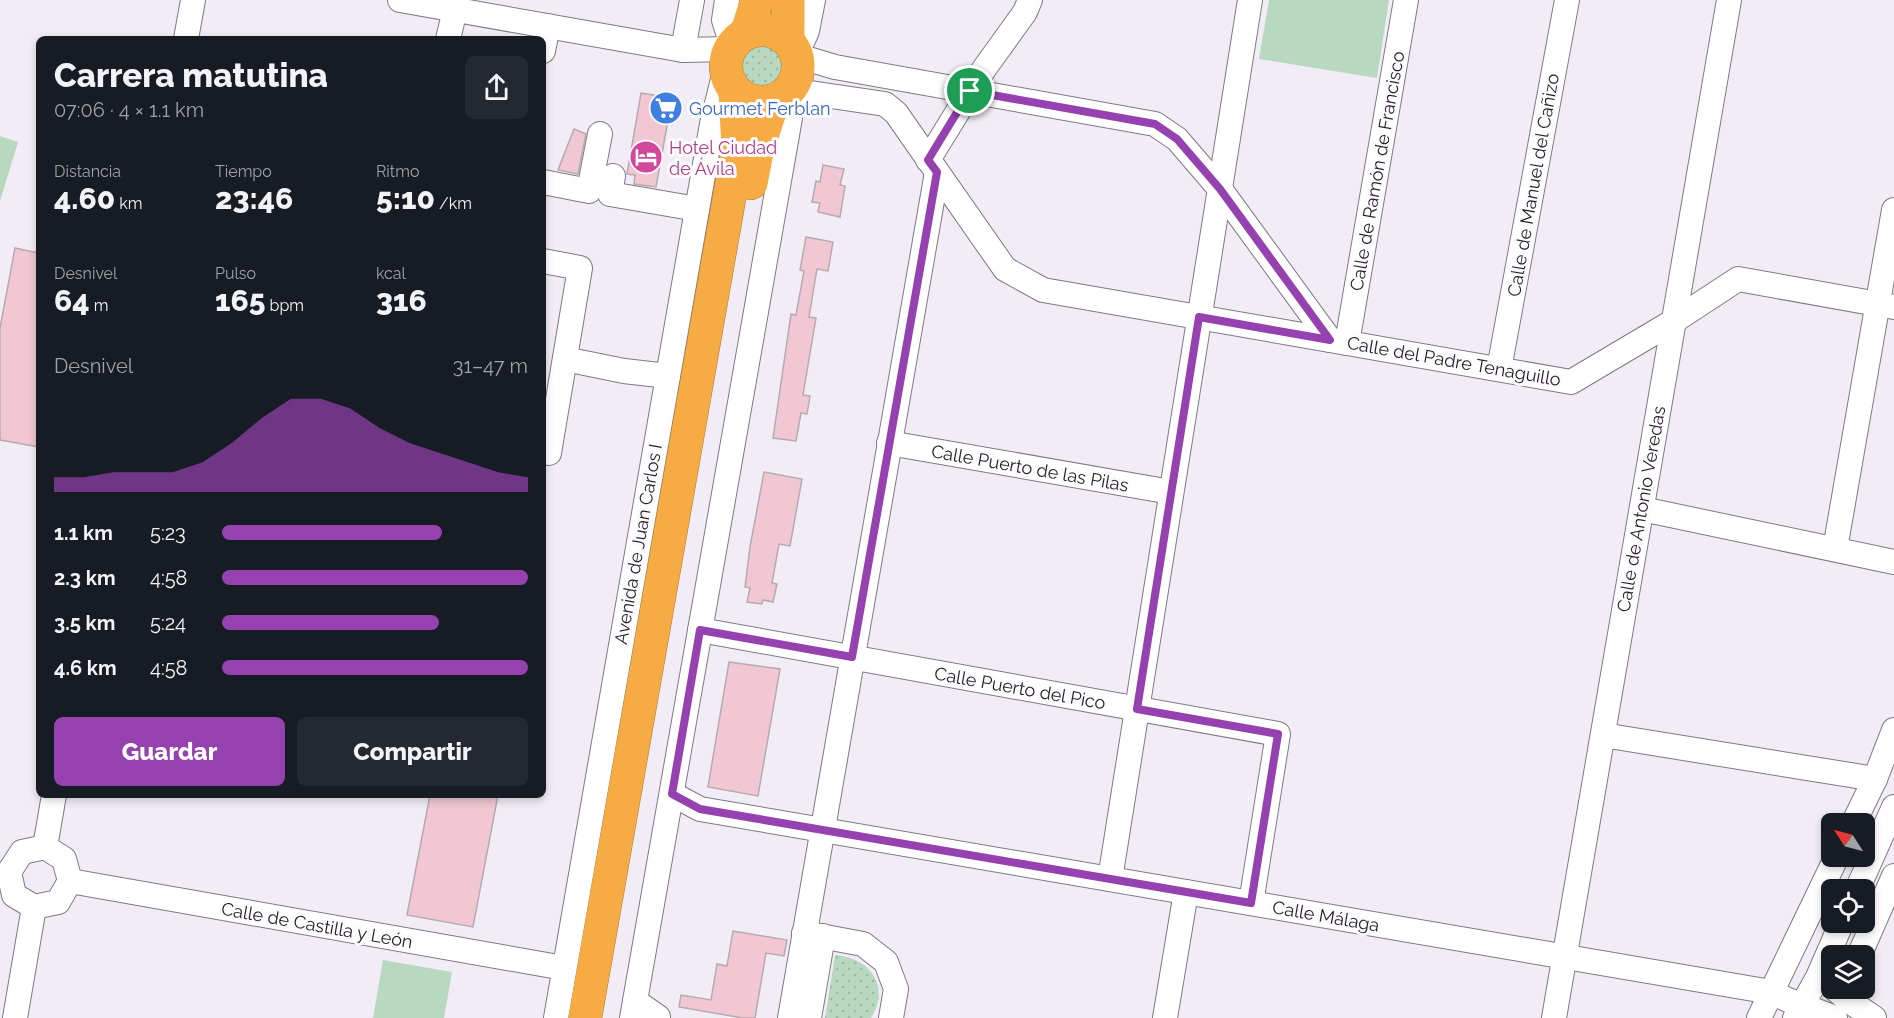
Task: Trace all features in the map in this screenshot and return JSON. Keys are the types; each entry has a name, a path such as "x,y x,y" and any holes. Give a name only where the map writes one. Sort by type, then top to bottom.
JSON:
{"highway":[{"name":"Avenida de Juan Carlos I","path":"585,1018 738,148 732,59 757,0"},
{"path":"607,1018 757,152 780,97 798,74 788,0"},
{"path":"780,97 752,102 732,59 762,29 776,32 794,50"}],"street":[{"path":"187,36 193,0"},
{"path":"400,0 455,10 510,10 548,26 732,59"},
{"path":"683,50 692,0"},
{"name":"Avenida de Juan Carlos I","path":"556,1018 712,124 732,59 723,20 727,0"},
{"path":"813,0 807,31 794,50 835,67 1155,124 1177,139 1220,189 1338,341"},
{"path":"808,1018 822,830 890,443 933,166 970,91 1025,12 1030,0"},
{"path":"1110,879 1250,0"},
{"name":"Calle de Ramón de Francisco","path":"1338,341 1406,0"},
{"name":"Calle de Manuel del Cañizo","path":"1499,369 1567,0"},
{"name":"Calle de Antonio Veredas","path":"1554,1018 1729,0"},
{"path":"449,36 455,10"},
{"path":"546,36 548,26"},
{"name":"Calle del Padre Tenaguillo","path":"780,97 831,95 885,104 896,113 1005,269 1043,290 1571,382 1674,321 1738,279 1885,306"},
{"path":"658,1018 634,1010 790,118 780,97"},
{"path":"546,183 590,191 600,134"},
{"path":"613,176 610,194 697,208"},
{"path":"1835,549 1885,306 1894,210"},
{"path":"546,262 580,268 549,453 546,453"},
{"path":"565,359 624,371 668,376"},
{"name":"Calle Puerto de las Pilas","path":"890,443 1171,492"},
{"path":"1642,509 1894,562"},
{"name":"Calle Puerto del Pico","path":"700,630 1278,734 1251,903"},
{"path":"1858,813 1875,779 1894,730"},
{"path":"1603,735 1875,779"},
{"name":"Calle Málaga","path":"672,794 700,809 1771,992 1821,988"},
{"path":"45,847 53,798"},
{"path":"1862,879 1894,807"},
{"path":"45,847 64,859 70,881 58,902 34,908 14,895 5,871 22,852 45,847"},
{"path":"1759,1018 1832,867"},
{"path":"1864,945 1894,876"},
{"name":"Calle de Castilla y León","path":"70,881 564,969"},
{"path":"1165,1018 1186,892"},
{"path":"15,1018 34,908"},
{"path":"813,935 863,944 886,962 896,989 892,1018"},
{"path":"790,1018 813,935"},
{"name":"Calle Málaga","path":"1771,992 1795,1014 1831,1017"},
{"path":"1795,1014 1821,996"},
{"path":"1831,1017 1833,999"},
{"path":"1846,999 1874,1018"}],"green space":[{"path":"1269,0 1389,0 1377,78 1259,59"},
{"path":"762,44 778,51 785,67 778,83 762,90 746,83 739,67 746,51"},
{"path":"0,136 18,142 0,201"},
{"path":"835,955 858,962 874,976 879,995 871,1018 825,1018"},
{"path":"383,960 452,972 444,1018 373,1018"}],"building":[{"name":"Hotel Ciudad de Ávila","path":"641,93 672,98 656,187 634,184 635,175 627,174"},
{"path":"574,129 586,134 578,174 558,170"},
{"path":"823,165 844,169 840,185 845,186 840,217 818,212 820,203 812,202 816,181 820,182"},
{"path":"806,237 833,242 828,271 817,269 809,317 816,318 803,395 810,396 807,414 801,413 796,441 773,438 791,314 796,315 804,271 800,270"},
{"path":"15,248 36,252 36,446 0,440 0,328"},
{"path":"764,472 802,479 790,546 779,544 772,583 777,584 773,602 763,600 762,604 747,602 750,588 745,587"},
{"path":"729,662 780,669 758,796 708,787"},
{"path":"429,798 497,798 473,927 407,915"},
{"path":"733,931 787,940 784,956 766,953 755,1018 679,1007 681,995 711,1000 717,964 727,966"}],"place":[{"name":"Gourmet Ferblan","path":"666,108"},
{"name":"Hotel Ciudad de Ávila","path":"646,157"}],"route":[{"path":"970,91 1155,124 1177,139 1220,189 1330,340 1199,317 1137,709 1278,734 1251,903 700,809 672,794 700,630 852,657 937,172 928,160 970,91"}]}
